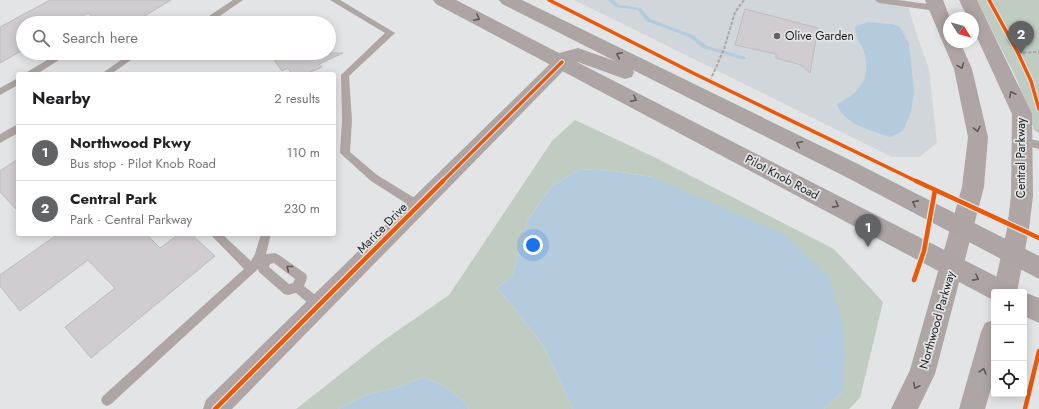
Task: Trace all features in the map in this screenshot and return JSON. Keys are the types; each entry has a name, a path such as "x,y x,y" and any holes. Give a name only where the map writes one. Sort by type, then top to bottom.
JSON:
{"main road":[{"name":"Pilot Knob Road","path":"442,0 998,289"},
{"path":"508,0 851,170 1039,268"},
{"path":"562,62 567,56 578,54 658,86 718,105"},
{"path":"1027,305 1039,311"}],"street":[{"name":"Central Parkway","path":"968,0 1022,114 1030,143 1018,229 1012,254"},
{"path":"935,4 943,23"},
{"path":"954,48 963,70 978,137 973,187 962,228"},
{"name":"Marice Drive","path":"216,409 562,62"},
{"name":"Northwood Parkway","path":"904,409 922,374 962,228"},
{"path":"1005,289 1012,254"},
{"path":"972,409 991,342"}],"lane":[{"path":"214,16 239,0"},
{"path":"334,0 391,33 345,75 345,153 374,178 419,206"},
{"path":"879,0 935,4"},
{"path":"33,72 54,60"},
{"path":"108,72 126,60"},
{"path":"0,92 16,82"},
{"path":"0,139 16,129"},
{"path":"217,236 252,269"},
{"path":"107,400 263,258 275,258 302,278 297,287 288,290 263,268 263,258 266,236"},
{"path":"297,287 319,305"}],"path":[{"path":"710,81 724,49 735,12 744,0"},
{"path":"1014,46 1021,60"},
{"path":"1018,53 1039,52"},
{"path":"705,78 717,84"}],"shaded area":[{"path":"574,0 906,0 929,69 937,143 919,157 892,157"},
{"path":"977,0 1039,0 1039,133 1034,130 1018,82"},
{"path":"575,120 654,157 834,249 883,302 860,398 849,409 824,409 842,392 652,177 614,171 581,169 552,186 528,219 512,277 497,287 543,345 573,409 469,409 454,393 422,377 399,387 366,395 338,409 296,409 384,340 449,295 552,141"}],"water":[{"path":"867,22 891,24 900,27 909,44 914,92 911,112 903,131 890,137 852,122 841,111 837,104 854,93 865,78 866,63 864,51 856,36 855,27"},
{"path":"581,169 614,171 652,177 786,235 830,278 842,322 845,354 842,392 824,409 573,409 543,345 497,287 512,277 528,219 552,186"},
{"path":"422,377 454,393 469,409 338,409 366,395 399,387"}],"building":[{"path":"50,0 171,0 145,16 92,16 88,13 83,16 20,16"},
{"name":"Olive Garden","path":"745,9 818,28 810,73 801,65 776,58 776,54 735,45"},
{"path":"16,18 16,54 0,63 0,27"},
{"path":"336,53 343,53 336,56"},
{"path":"274,60 328,60 319,64 322,67 311,72 291,72 288,68 282,71"},
{"path":"16,160 16,209 0,192 0,171"},
{"path":"55,236 148,236 160,248 176,236 193,236 215,256 91,358 65,327 115,288 88,260 20,311 0,286 0,275"}],"waterway":[{"path":"610,0 618,6 639,9 648,20 691,36 705,47 744,58"}],"cycle path":[{"path":"549,0 695,74 925,185 1039,238"},
{"path":"989,0 1018,53 1031,81 1039,109"},
{"path":"215,409 562,62"},
{"path":"914,280 924,251 935,190"},
{"path":"1025,409 1039,351"}],"place":[{"name":"Olive Garden","path":"777,36"},
{"name":"Central Park","path":"1021,54"},
{"name":"Northwood Pkwy","path":"868,247"}]}
